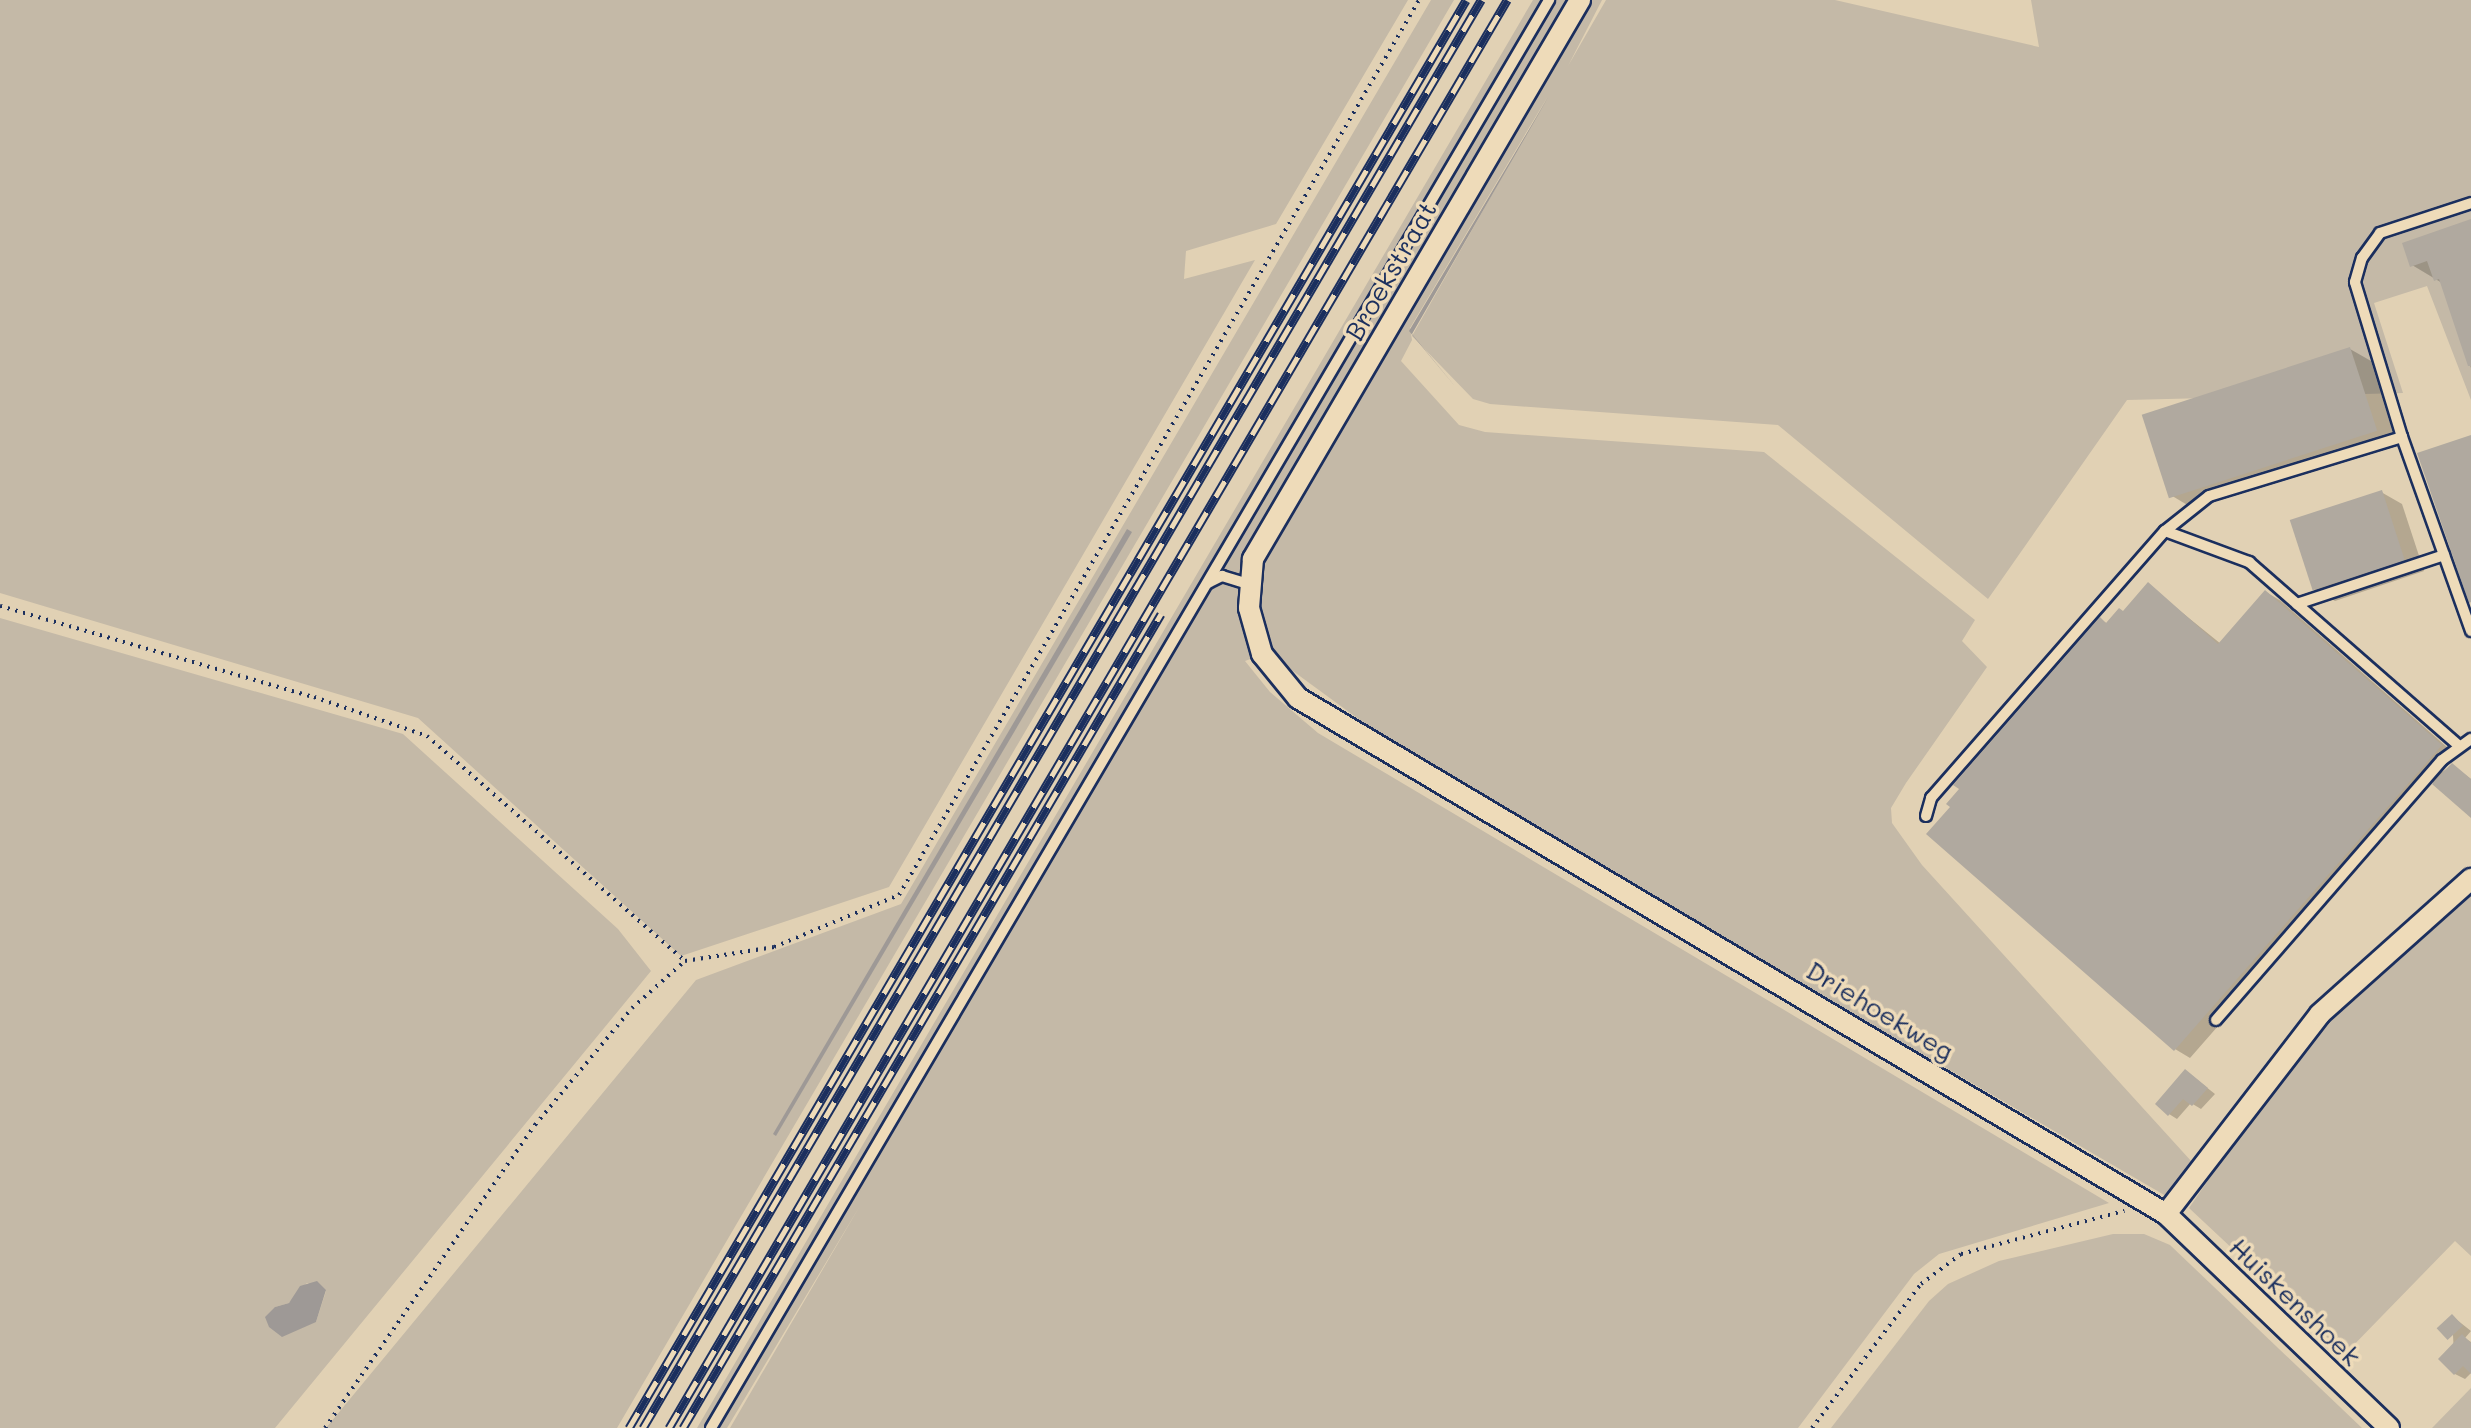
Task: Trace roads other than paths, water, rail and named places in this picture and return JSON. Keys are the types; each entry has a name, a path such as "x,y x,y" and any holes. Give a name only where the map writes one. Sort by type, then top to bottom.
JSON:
{"street":[{"name":"Broekstraat","path":"1249,576 1580,0"},
{"name":"Driehoekweg","path":"1249,576 1258,644 1280,681 1298,698 2166,1214"},
{"path":"2166,1214 2320,1014 2471,879"},
{"name":"Huiskenshoek","path":"2166,1214 2389,1428"}],"lane":[{"path":"711,1428 1549,0"},
{"path":"2471,203 2380,233 2362,258 2355,282 2402,437 2471,631"},
{"path":"1926,816 1931,798 2165,531 2209,496 2402,437"},
{"path":"2165,531 2249,562 2459,746"},
{"path":"2297,604 2444,555"},
{"path":"1201,590 1222,576 1249,576"},
{"path":"2216,1020 2459,746 2471,739"}],"railway":[{"path":"629,1428 1466,0"},
{"path":"643,1428 1481,0"},
{"path":"669,1428 1507,0"},
{"path":"683,1428 1161,614"}]}
